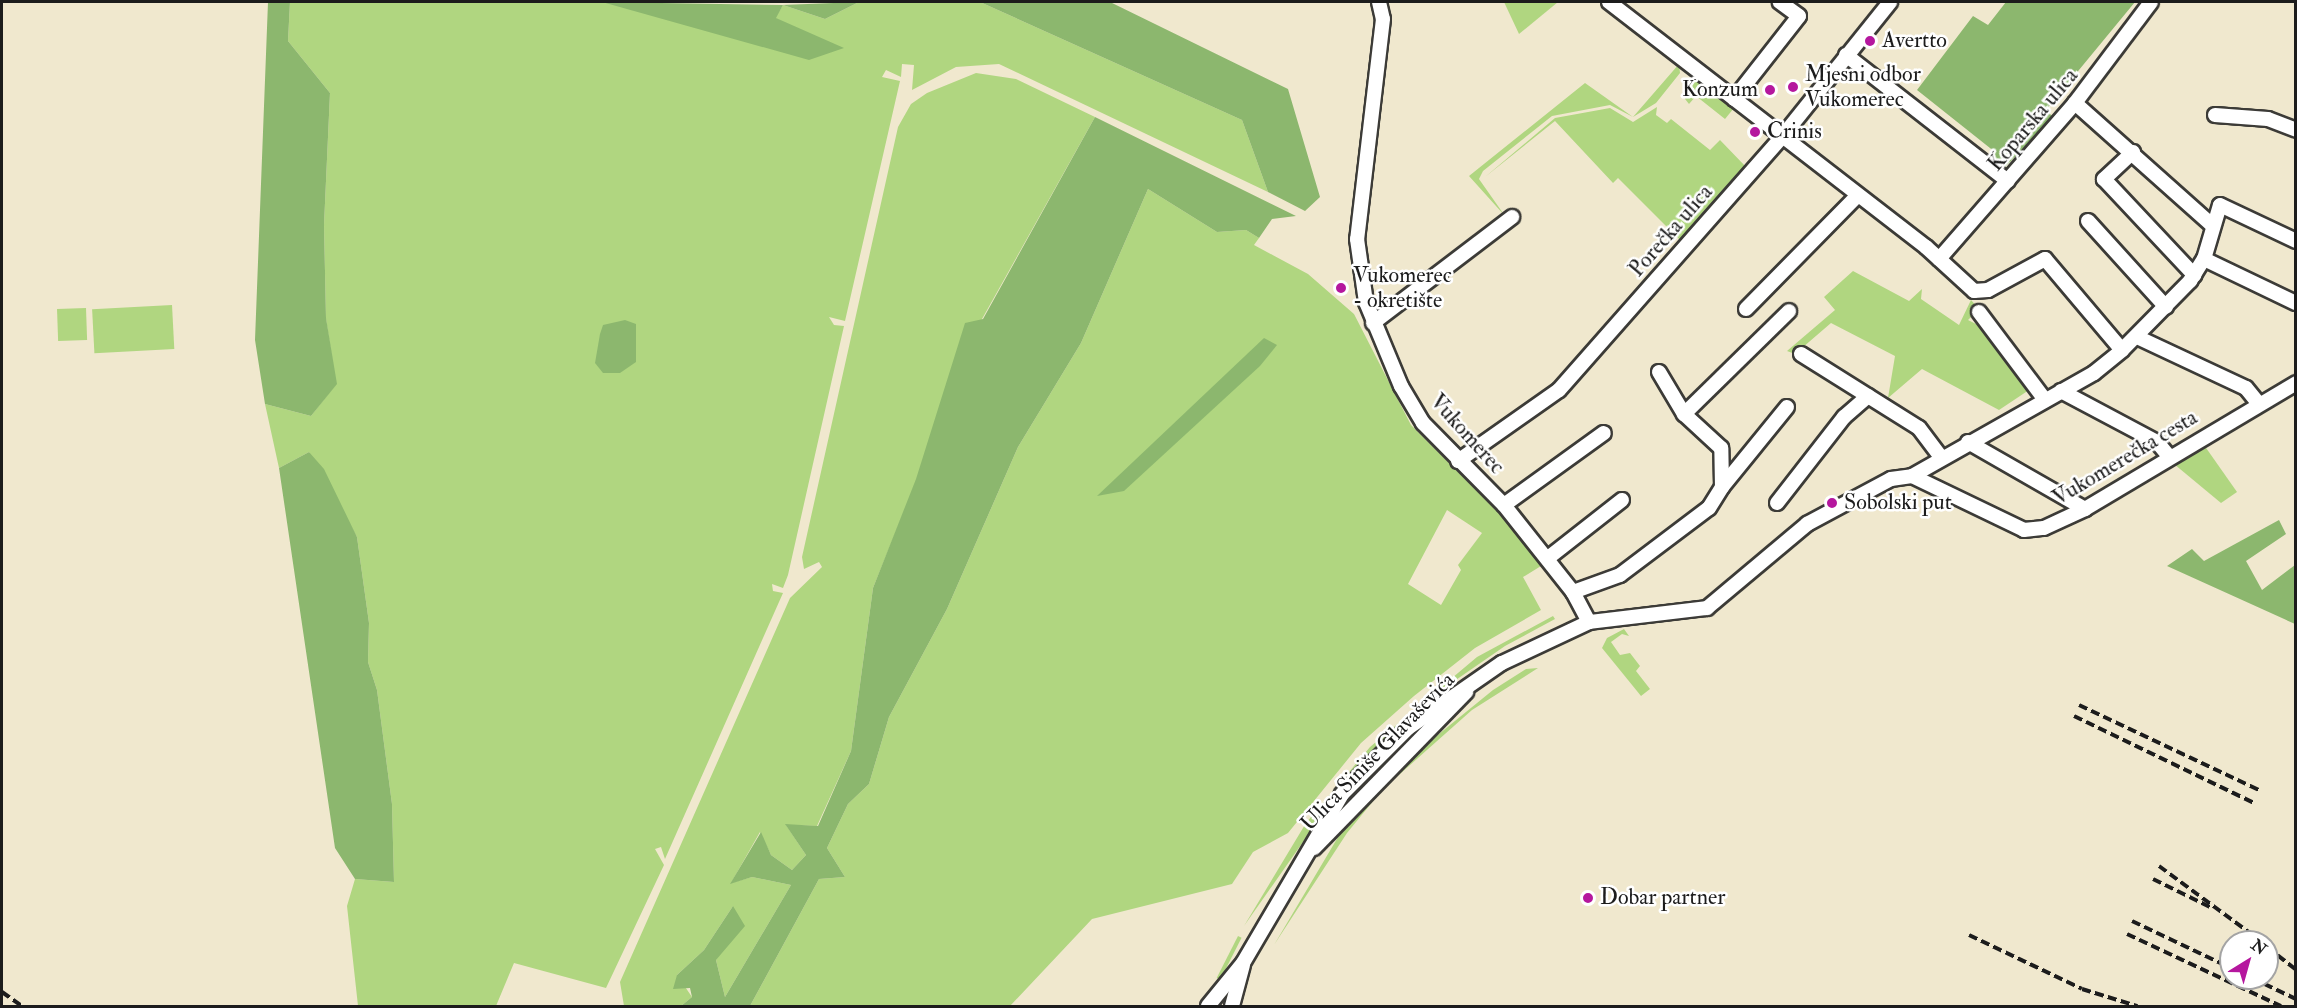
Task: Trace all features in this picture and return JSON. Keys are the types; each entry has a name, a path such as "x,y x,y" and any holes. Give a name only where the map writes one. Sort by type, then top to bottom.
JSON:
{"street":[{"name":"Vukomerec","path":"1380,2 1383,19 1358,239 1373,323 1423,423 1458,461 1504,505 1573,592 1589,622"},
{"path":"1610,2 1939,259 1974,291 1988,290 2045,259 2122,350"},
{"path":"1734,99 1799,16 1780,2"},
{"name":"Porečka ulica","path":"1458,461 1559,390 1782,137 1890,2"},
{"name":"Koparska ulica","path":"1939,259 2075,103 2151,2"},
{"path":"1846,55 2008,181"},
{"path":"2075,103 2133,152 2212,225"},
{"path":"2215,115 2257,117 2295,130"},
{"path":"2133,152 2104,179 2194,275"},
{"path":"1746,309 1857,196"},
{"path":"1589,622 1707,608 1807,524 1891,479 1912,476 1941,456 2061,391 2122,350 2137,337 2194,275 2204,259 2212,225 2220,205 2295,241"},
{"path":"1373,323 1512,218"},
{"path":"2088,221 2166,307"},
{"path":"2204,259 2295,303"},
{"path":"1684,414 1789,311"},
{"path":"1979,312 2045,400"},
{"path":"2137,337 2246,388 2258,403"},
{"path":"1801,354 1918,428 1941,456"},
{"path":"1659,372 1684,414 1720,448 1722,486"},
{"name":"Vukomerečka cesta","path":"1912,476 2024,530 2085,509 2168,455 2295,383"},
{"path":"2061,391 2157,442 2168,455"},
{"path":"1777,503 1844,417 1868,396"},
{"path":"1573,592 1620,575 1694,524 1787,407"},
{"path":"1504,505 1604,433"},
{"path":"1968,442 2085,509"},
{"path":"1548,558 1622,500"},
{"name":"Ulica Siniše Glavaševića","path":"1208,1006 1244,963 1310,853 1322,822 1355,779 1408,728 1477,680 1589,622"},
{"name":"Ulica Siniše Glavaševića","path":"1232,1006 1244,963"}],"green space":[{"path":"268,2 290,2 288,41 330,93 324,225 326,318 337,384 311,416 265,404 255,340"},
{"path":"290,2 602,2 806,34 775,18 783,5 825,19 859,2 980,2 1242,120 1268,192 999,64 956,67 912,90 914,65 902,64 901,77 886,70 882,77 900,81 845,321 829,317 834,325 844,326 788,575 783,588 772,584 773,591 783,593 665,859 661,847 655,849 664,865 606,988 514,963 496,1006 358,1006 347,906 355,879 394,882 392,804 377,690 368,662 369,623 357,537 309,452 279,468 265,404 311,416 336,384 326,319 324,225 330,93 288,41"},
{"path":"602,2 782,5 859,2 825,19 783,5 776,18 844,48 809,60"},
{"path":"980,2 1110,2 1288,89 1320,197 1305,211 1268,192 1242,120"},
{"path":"1504,2 1558,2 1519,34"},
{"path":"2006,2 2135,2 2046,110 2054,118 2004,168 1992,163 1995,152 1917,90 1973,16 1988,25"},
{"path":"1679,64 1680,73 1656,103 1633,117"},
{"path":"976,73 1016,79 1095,117 982,319 873,588 851,751 817,826 786,825 806,855 792,870 771,855 760,832 731,883 752,877 791,885 725,997 716,960 733,906 704,950 677,975 692,997 681,1006 624,1006 620,982 790,598 822,567 819,562 804,569 802,557 898,127 911,104 927,93"},
{"path":"1698,79 1734,108 1725,119 1696,96 1689,104 1685,99 1686,89"},
{"path":"1585,83 1633,117 1610,105 1552,116 1483,171 1479,179 1505,216 1469,176"},
{"path":"1657,107 1656,115 1667,123 1671,119 1710,150 1720,140 1747,168 1684,244 1618,178 1613,183 1555,121 1485,177 1555,118 1610,108 1633,122"},
{"path":"1095,117 1296,216 1272,219 1259,238 1246,230 1217,232 1148,189 1081,343 1018,447 947,609 889,717 869,784 848,804 827,848 845,877 819,879 750,1006 681,1006 692,997 690,988 673,989 677,975 704,950 733,906 745,926 716,960 725,997 791,885 752,877 730,884 761,832 771,855 792,870 806,855 785,824 818,826 851,751 873,588 916,479 965,323 983,319"},
{"path":"1148,189 1217,232 1246,230 1259,238 1254,245 1308,274 1354,314 1411,425 1497,511 1541,566 1523,577 1541,610 1475,648 1414,696 1361,743 1288,833 1253,852 1232,884 1092,919 1010,1006 750,1006 819,879 845,877 827,848 848,804 869,784 889,717 947,609 1018,447 1081,343","holes":["1447,510 1482,533 1458,565 1461,570 1441,605 1408,584"]},
{"path":"1853,271 1909,301 1922,289 1921,299 1959,325 1971,300 1979,309 1968,320 1978,325 2029,390 1999,410 1922,369 1888,398 1895,356 1831,323 1795,354 1787,351 1835,310 1824,297"},
{"path":"172,305 174,349 94,353 92,309"},
{"path":"86,308 87,340 58,341 57,309"},
{"path":"625,320 636,324 636,362 620,373 603,373 595,363 603,325"},
{"path":"1264,338 1277,345 1260,366 1124,491 1097,496"},
{"path":"2204,445 2237,492 2221,503 2174,464"},
{"path":"309,452 324,469 357,537 369,623 368,662 377,690 392,804 394,882 355,879 335,848 279,468"},
{"path":"2279,520 2286,534 2246,561 2262,590 2295,565 2295,624 2167,566 2192,549 2204,561"},
{"path":"1553,616 1555,619 1505,646 1450,684 1350,775 1244,926 1306,823 1370,747 1477,657"},
{"path":"1624,629 1629,636 1622,634 1611,642 1620,655 1630,653 1640,666 1636,671 1650,689 1641,696 1602,648 1607,638"},
{"path":"1538,668 1472,710 1383,789 1347,833 1274,945 1344,827 1396,769 1493,690 1526,669"},
{"path":"1238,936 1242,938 1220,980 1217,978"}],"railway":[{"path":"2079,705 2259,790"},
{"path":"2074,716 2256,804"},
{"path":"2159,866 2246,930"},
{"path":"2153,879 2210,907"},
{"path":"2132,921 2219,962"},
{"path":"2127,934 2281,1006"},
{"path":"1969,935 2082,989 2137,1006"},
{"path":"2279,957 2296,970"},
{"path":"2277,990 2296,999"},
{"path":"2,992 22,1006"}],"place":[{"name":"Avertto","path":"1870,41"},
{"name":"Mjesni odbor Vukomerec","path":"1793,87"},
{"name":"Konzum","path":"1770,90"},
{"name":"Crinis","path":"1755,132"},
{"name":"Vukomerec - okretište","path":"1341,288"},
{"name":"Sobolski put","path":"1832,503"},
{"name":"Dobar partner","path":"1588,898"}]}
